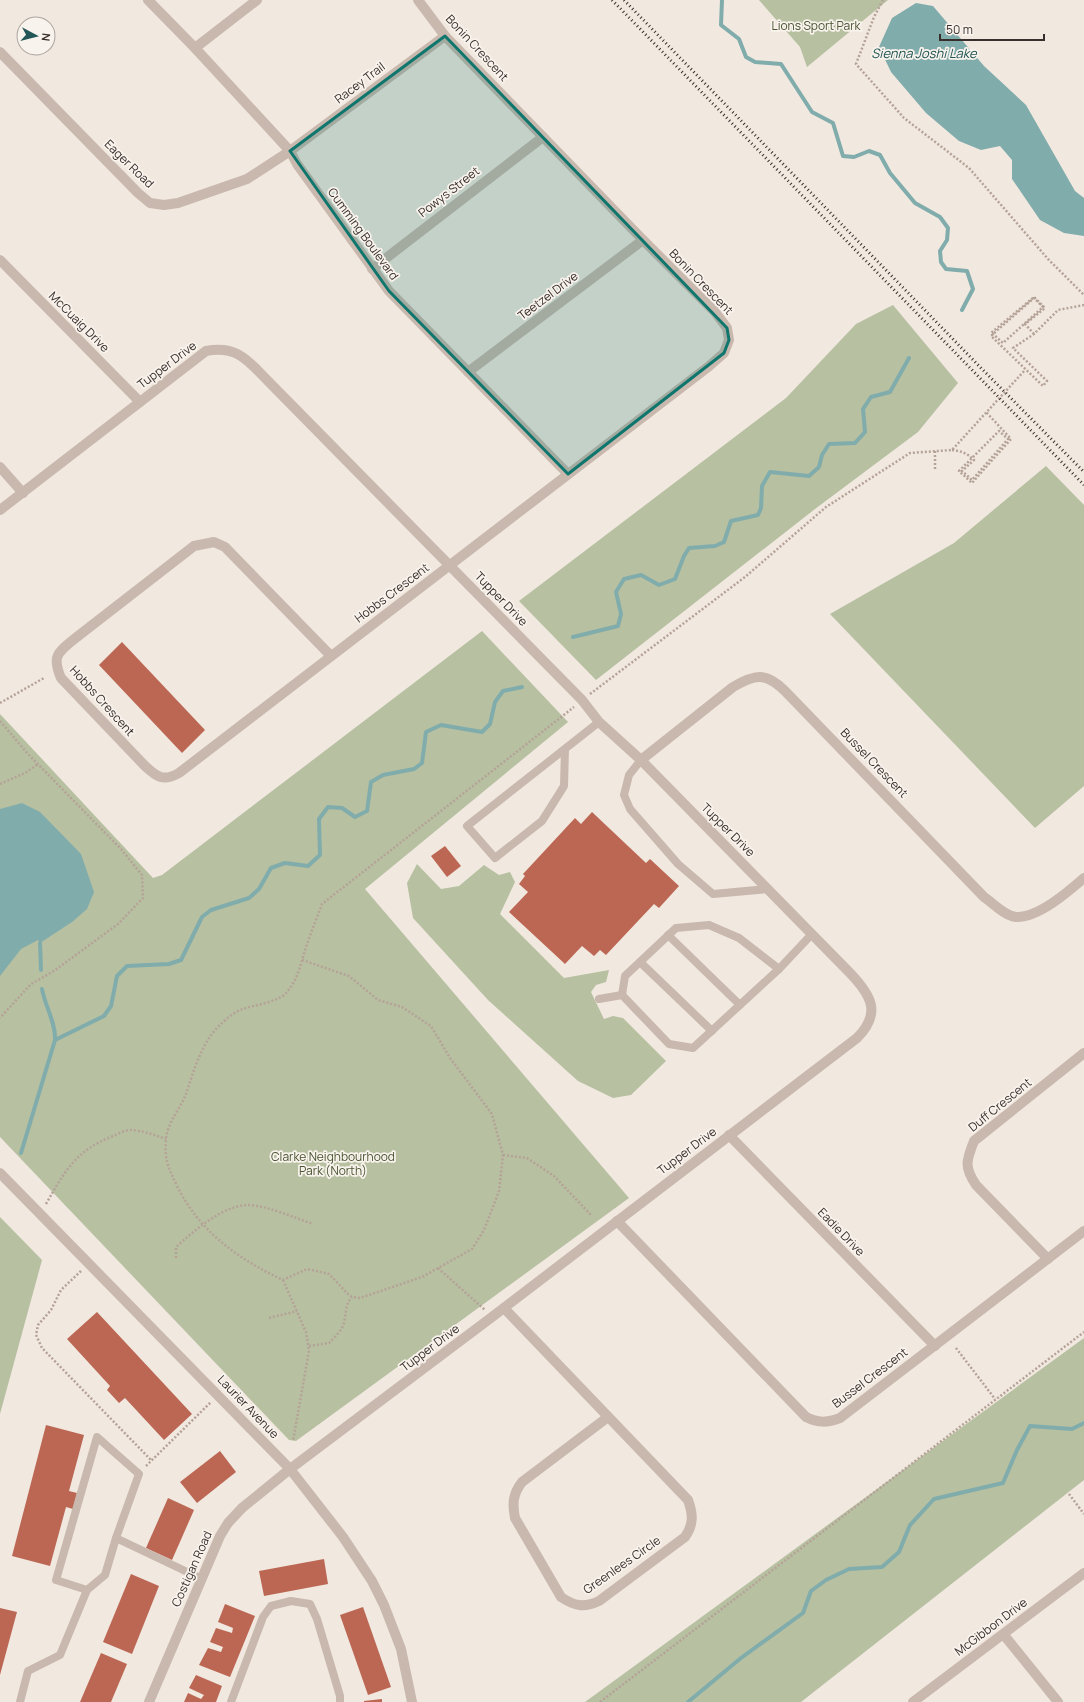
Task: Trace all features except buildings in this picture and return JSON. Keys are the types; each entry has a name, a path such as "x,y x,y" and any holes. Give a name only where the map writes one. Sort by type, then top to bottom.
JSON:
{"street":[{"name":"Cumming Boulevard","path":"148,0 195,48 290,151 297,164 372,269 390,291 568,474"},
{"path":"195,48 257,0"},
{"name":"Bonin Crescent","path":"418,0 445,36 715,312 727,328 729,340 724,353 708,367 450,566"},
{"name":"Racey Trail","path":"290,151 445,36"},
{"name":"Eager Road","path":"0,52 78,133 150,203 164,205 178,203 247,179 290,151"},
{"name":"Powys Street","path":"372,269 543,137"},
{"name":"Teetzel Drive","path":"468,372 643,240"},
{"name":"McCuaig Drive","path":"0,260 140,402"},
{"name":"Tupper Drive","path":"0,510 206,351 221,348 235,352 247,360 258,371 582,700 599,722 641,760 812,934 862,986 869,997 872,1009 870,1020 865,1029 857,1038 504,1308 290,1469"},
{"path":"0,467 23,493"},
{"name":"Hobbs Crescent","path":"331,656 225,547 214,542 194,546 59,651 56,660 61,678 140,761 156,776 169,778 178,773 450,566"},
{"name":"Bussel Crescent","path":"641,760 733,687 749,678 763,676 775,681 984,897 1001,909 1015,917 1034,915 1084,878"},
{"name":"Duff Crescent","path":"1048,1259 976,1185 967,1171 967,1156 974,1142 1084,1054"},
{"name":"Eadie Drive","path":"730,1135 935,1346"},
{"name":"Laurier Avenue","path":"0,1173 290,1469 343,1537 372,1581 384,1605 401,1649 412,1702"},
{"name":"Bussel Crescent","path":"616,1221 806,1417 816,1422 830,1422 840,1418 1084,1231"},
{"name":"Greenlees Circle","path":"504,1308 608,1416 688,1500 693,1512 690,1529 685,1537 599,1601 590,1605 582,1606 571,1603 561,1597 515,1518 512,1506 513,1497 522,1482 608,1416"},
{"name":"Costigan Road","path":"150,1702 220,1536 228,1523 242,1508 290,1469"},
{"name":"McGibbon Drive","path":"913,1702 1084,1573"},
{"path":"1004,1634 1058,1702"}],"lane":[{"path":"565,749 564,786 542,821 495,858 467,826 599,722"},
{"path":"641,760 629,775 624,795 630,809 678,864 713,894 768,890"},
{"path":"622,995 625,976 676,928 709,925 739,938 779,969"},
{"path":"622,995 669,1044 693,1048 779,969 812,934"},
{"path":"668,935 740,1005"},
{"path":"640,962 712,1031"},
{"path":"599,999 622,995"},
{"path":"20,1702 28,1671 60,1655 87,1590 105,1575 116,1538 139,1474 96,1437 56,1580 87,1590"},
{"path":"116,1538 202,1579"},
{"path":"231,1702 263,1617 271,1606 291,1601 310,1604 317,1619 340,1696 340,1702"}],"path":[{"path":"883,0 874,17 856,64 904,118 969,168 1048,259 1084,295"},
{"path":"1034,334 1025,324 1045,308 1034,296 991,333 993,334 991,336 1043,386 1047,381 1013,348 1034,334 1058,310 1084,306"},
{"path":"1034,298 1043,307 1003,343 993,334 1034,298"},
{"path":"952,450 1025,370"},
{"path":"972,458 974,460 962,471 972,480 1008,439 999,431 972,458 959,471 972,483 1011,439 986,412"},
{"path":"294,1441 309,1351 306,1332 283,1280 232,1251 203,1226 184,1201 166,1163 166,1139 171,1120 184,1097 207,1042 220,1024 241,1009 261,1004 285,994 299,973 302,960 322,904 567,714 582,700 745,577 826,507 910,453 952,450 960,451 972,458"},
{"path":"935,451 935,471"},
{"path":"0,703 44,678"},
{"path":"0,721 38,764 121,849 142,875 143,898 118,924 54,971 32,984 0,1018"},
{"path":"0,784 25,773 38,764"},
{"path":"283,1280 307,1269 329,1274 352,1297 360,1298 422,1277 472,1249 484,1230 498,1192 503,1155 492,1114 450,1058 431,1026 402,1007 378,1000 349,976 302,960"},
{"path":"41,1214 59,1181 80,1154 106,1139 129,1130 149,1133 166,1139"},
{"path":"503,1155 527,1158 554,1176 590,1215"},
{"path":"176,1258 176,1247 190,1234 217,1215 233,1208 248,1205 266,1209 313,1224"},
{"path":"89,1264 61,1290 51,1310 38,1325 36,1335 42,1348 151,1460"},
{"path":"438,1268 492,1317"},
{"path":"308,1346 329,1343 342,1327 348,1301 352,1297"},
{"path":"269,1318 297,1311"},
{"path":"600,1702 1084,1332"},
{"path":"956,1348 996,1399"},
{"path":"139,1474 151,1460 218,1395"},
{"path":"1069,1494 1084,1514"}],"highlighted area":[{"path":"445,36 727,328 729,340 724,353 568,474 389,291 290,151"}],"green space":[{"name":"Lions Sport Park","path":"759,0 888,0 807,67 800,47"},
{"path":"893,305 958,383 918,432 815,509 596,680 519,601 786,398 856,324"},
{"path":"1046,466 1084,505 1084,786 1035,828 830,614 954,543"},
{"name":"Clarke Neighbourhood Park (North)","path":"482,631 568,722 365,889 629,1198 296,1441 289,1440 0,1137 0,714 153,878 162,875"},
{"path":"417,864 441,889 459,886 484,865 499,875 510,872 515,882 500,914 564,978 609,970 606,982 596,985 591,992 604,1019 613,1016 623,1018 666,1061 631,1095 613,1098 578,1081 488,1000 413,918 407,883"},
{"path":"0,1217 42,1260 0,1414"},
{"path":"1084,1338 1084,1480 801,1702 585,1702"}],"water":[{"name":"Sienna Joshi Lake","path":"916,3 933,6 984,66 1026,105 1075,191 1084,198 1084,236 1064,233 1040,220 1012,179 1012,160 1000,146 981,150 959,141 926,113 891,72 879,47 892,18"},
{"path":"22,803 40,812 81,854 94,892 87,909 72,922 40,943 38,940 21,949 0,976 0,809"}],"waterway":[{"path":"722,0 721,25 739,39 746,57 755,62 781,64 812,112 833,123 843,156 854,157 869,151 880,155 890,173 915,203 940,217 948,228 947,240 940,251 941,262 946,269 967,271 973,289 962,310"},
{"path":"573,637 618,626 621,614 616,592 624,579 641,575 659,585 675,579 684,556 689,548 715,546 724,542 731,521 758,515 761,508 762,486 770,472 809,476 819,467 822,455 829,444 855,443 865,432 863,409 871,397 890,392 909,358"},
{"path":"55,1040 104,1016 111,1006 117,976 127,966 169,964 181,960 202,917 211,910 249,898 259,889 271,868 285,863 308,866 320,855 319,819 328,807 342,808 355,817 367,811 371,782 383,775 414,769 422,763 426,732 441,725 482,732 490,724 495,702 503,691 522,687"},
{"path":"40,943 41,970"},
{"path":"21,1153 55,1040 54,1027 42,989"},
{"path":"688,1702 741,1658 803,1613 811,1591 826,1580 849,1569 882,1567 899,1552 910,1525 934,1499 1003,1483 1017,1450 1030,1426 1072,1429 1084,1423"}],"railway":[{"path":"612,0 1084,485"},
{"path":"624,0 1084,472"}]}
